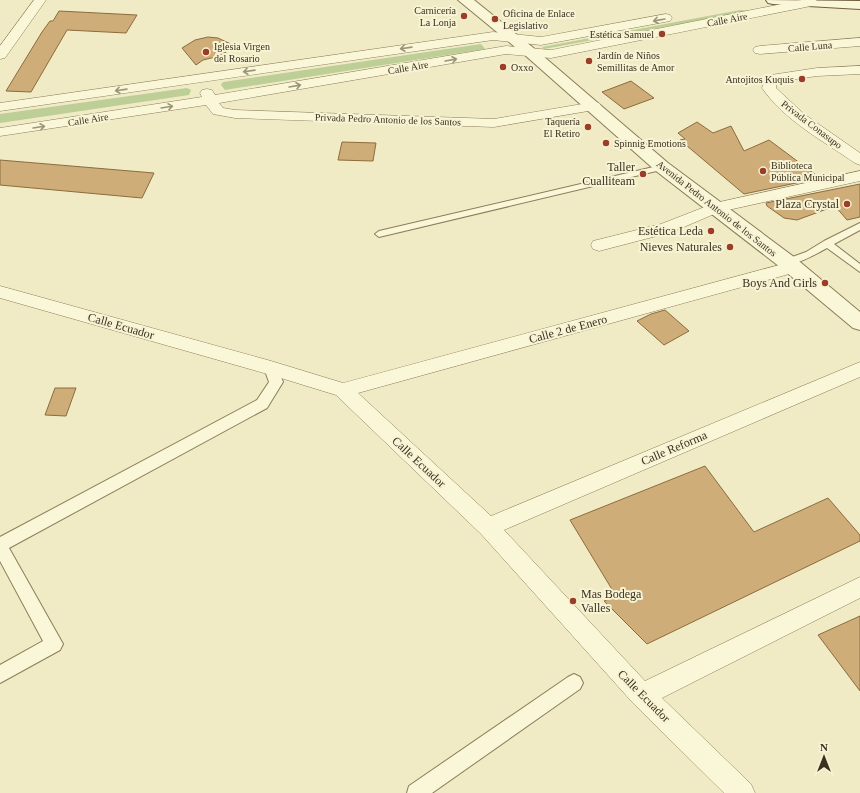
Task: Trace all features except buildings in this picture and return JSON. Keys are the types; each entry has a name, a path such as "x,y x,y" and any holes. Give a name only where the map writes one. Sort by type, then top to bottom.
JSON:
{"street":[{"path":"0,55 40,0"},
{"name":"Avenida Pedro Antonio de los Santos","path":"465,0 594,106 662,167 790,264 859,321"},
{"name":"Calle Aire","path":"0,107 493,36 541,41 766,0"},
{"path":"773,0 860,5"},
{"name":"Calle Aire","path":"0,132 210,100 506,50 551,54 811,1"},
{"name":"Calle Luna","path":"760,50 860,42"},
{"name":"Privada Conasupo","path":"860,70 817,72 771,79 769,88 790,110 860,160"},
{"name":"Privada Pedro Antonio de los Santos","path":"202,78 210,100 218,111 235,114 494,123 594,106"},
{"path":"599,245 666,228 715,208 860,176"},
{"name":"Calle 2 de Enero","path":"343,390 790,264"},
{"name":"Calle Ecuador","path":"0,292 271,368 343,390 488,527 642,695 742,793"},
{"path":"0,675 54,644 0,546 262,404 276,382 271,368"},
{"name":"Calle Reforma","path":"488,527 860,369"},
{"path":"642,695 860,587"},
{"path":"416,793 574,683"}],"lane":[{"path":"379,234 662,167"},
{"path":"790,264 860,226"},
{"path":"827,243 860,269"}],"green space":[{"path":"740,10 751,11 544,49 542,47"},
{"path":"481,44 485,49 225,90 221,85 223,82"},
{"path":"187,88 191,90 189,95 0,123 0,114"}],"place":[{"name":"Carnicería La Lonja","path":"464,16"},
{"name":"Oficina de Enlace Legislativo","path":"495,19"},
{"name":"Estética Samuel","path":"662,34"},
{"name":"Iglesia Virgen del Rosario","path":"206,52"},
{"name":"Jardín de Niños Semillitas de Amor","path":"589,61"},
{"name":"Oxxo","path":"503,67"},
{"name":"Antojitos Kuquis","path":"802,79"},
{"name":"Taquería El Retiro","path":"588,127"},
{"name":"Spinnig Emotions","path":"606,143"},
{"name":"Biblioteca Pública Municipal","path":"763,171"},
{"name":"Taller Cualliteam","path":"643,174"},
{"name":"Plaza Crystal","path":"847,204"},
{"name":"Estética Leda","path":"711,231"},
{"name":"Nieves Naturales","path":"730,247"},
{"name":"Boys And Girls","path":"825,283"},
{"name":"Mas Bodega Valles","path":"573,601"}]}
